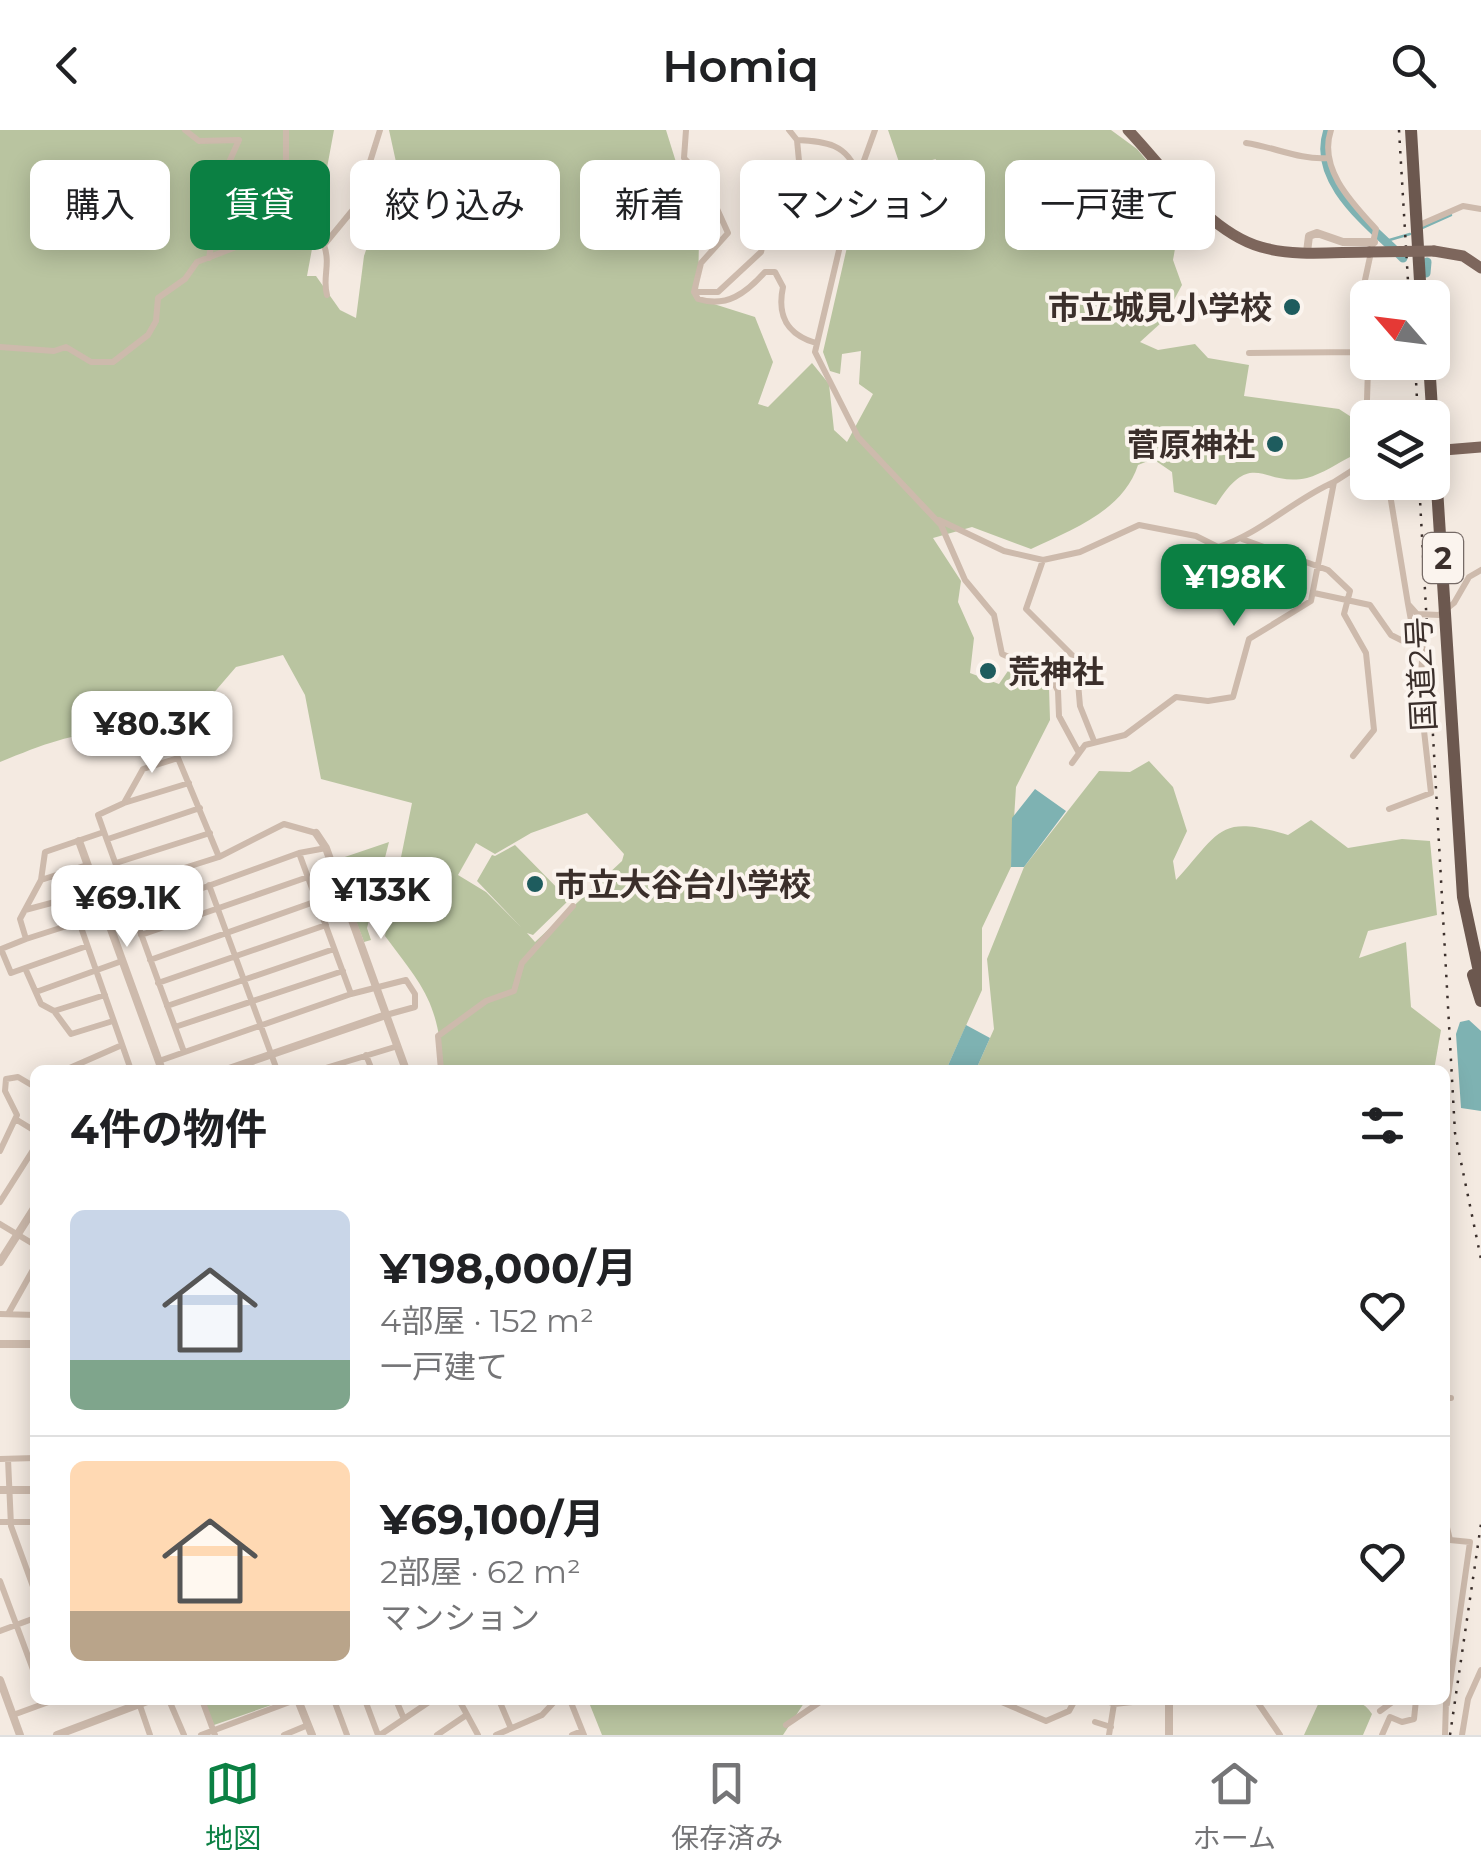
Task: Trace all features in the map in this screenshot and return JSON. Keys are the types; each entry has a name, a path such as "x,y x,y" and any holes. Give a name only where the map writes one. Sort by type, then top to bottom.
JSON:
{"highway":[{"path":"1412,130 1419,280"},
{"name":"国道2号","path":"1433,500 1463,897 1481,981"},
{"name":"国道2号","path":"1440,500 1456,897 1481,1001"}],"main road":[{"path":"1128,130 1228,231 1262,248 1308,252 1374,240 1462,256 1481,268"},
{"path":"1450,451 1481,450"}],"street":[{"path":"185,130 199,142 239,140 209,207 213,234 208,258"},
{"path":"0,347 54,351 66,347 91,362 113,362 148,335 156,321 158,298 185,279 197,262 248,245 266,222 286,174 286,130"},
{"path":"327,295 324,281 330,264 324,245 356,206 353,186 369,165 380,130"},
{"path":"686,130 684,158 703,178 728,228 722,245 701,263 694,292 698,299 719,303 747,291 765,272 775,272 783,286 779,302 782,319 796,334 816,343"},
{"path":"694,292 718,292 761,252 774,195 799,161 790,130"},
{"path":"863,160 874,130"},
{"path":"1331,130 1324,158 1374,240 1366,280"},
{"path":"796,140 842,148 849,160"},
{"path":"1246,143 1324,158"},
{"path":"1416,231 1463,206 1481,209"},
{"path":"1308,252 1309,236 1317,233 1343,242 1374,240"},
{"path":"839,250 816,352 858,437 938,520 966,580 994,615 1002,654 1043,669 1056,684 1060,716 1078,753"},
{"path":"1249,353 1350,352"},
{"path":"938,520 1004,551 1044,560 1080,552 1139,525 1196,536 1212,546 1242,539 1304,494 1350,472"},
{"path":"1072,763 1094,741 1125,735 1181,695 1198,701 1233,698 1249,640 1307,606 1314,594 1334,482"},
{"path":"1389,810 1431,793 1421,705 1424,643 1414,636 1391,500"},
{"path":"1242,539 1317,566 1344,584 1349,602 1344,614 1366,654 1374,726 1353,756"},
{"path":"1044,560 1026,609 1076,659 1079,702 1094,741"},
{"path":"1408,604 1420,615 1442,612 1454,603 1469,577 1481,570"},
{"path":"1314,594 1370,606 1390,635 1402,642 1414,636"},
{"path":"124,803 143,769 178,758 219,858"},
{"path":"184,1052 98,815 190,783"},
{"path":"26,939 20,919 40,880 45,852 200,808"},
{"path":"124,887 219,858 284,824 316,832 326,848 404,1065"},
{"path":"116,863 210,833"},
{"path":"79,841 160,1065 184,1052 351,994 406,980 415,994 415,1006 239,1065"},
{"path":"109,922 299,853 326,848"},
{"path":"299,853 351,994"},
{"path":"40,880 87,865"},
{"path":"62,873 128,1065"},
{"path":"141,936 308,877"},
{"path":"209,885 275,1065"},
{"path":"25,910 70,898"},
{"path":"150,960 317,901"},
{"path":"440,1065 438,1036 486,1000 514,991 522,963 573,906"},
{"path":"79,922 2,949 11,973 88,946"},
{"path":"158,983 326,925"},
{"path":"168,1006 334,948"},
{"path":"36,992 122,961"},
{"path":"25,968 41,1004 54,1010 70,1034 113,1021"},
{"path":"175,1027 344,971"},
{"path":"54,1010 104,995"},
{"path":"76,1065 122,1045"},
{"path":"345,1065 398,1046"},
{"path":"366,1055 370,1065"},
{"path":"0,1152 17,1120 16,1110 4,1091 6,1079 14,1076 30,1084"},
{"path":"17,1120 30,1128"},
{"path":"0,1202 30,1155"},
{"path":"0,1262 30,1215"},
{"path":"0,1224 30,1243"},
{"path":"4,1314 30,1274"},
{"path":"4,1314 30,1315"},
{"path":"0,1344 30,1344"},
{"path":"30,1458 4,1459 10,1522 30,1578"},
{"path":"4,1490 30,1490"},
{"path":"0,1522 30,1522"},
{"path":"1450,1543 1470,1542 1450,1675"},
{"path":"0,1581 30,1663"},
{"path":"0,1631 30,1620"},
{"path":"1462,1735 1468,1699 1481,1670"},
{"path":"0,1680 20,1735"},
{"path":"12,1715 38,1705"},
{"path":"56,1735 131,1705"},
{"path":"139,1705 150,1735"},
{"path":"172,1705 184,1735"},
{"path":"204,1705 214,1733"},
{"path":"201,1735 284,1705"},
{"path":"284,1735 310,1730 299,1705"},
{"path":"336,1705 347,1735"},
{"path":"367,1705 379,1735 424,1705"},
{"path":"398,1705 404,1719"},
{"path":"461,1705 478,1735"},
{"path":"502,1705 510,1726"},
{"path":"543,1705 545,1711"},
{"path":"496,1735 551,1705"},
{"path":"572,1705 583,1733 572,1735"},
{"path":"786,1725 816,1705"},
{"path":"1008,1705 1046,1721 1072,1705"},
{"path":"1108,1705 1110,1731"},
{"path":"1169,1705 1170,1735"},
{"path":"1260,1705 1280,1735"},
{"path":"1380,1712 1389,1705"},
{"path":"1382,1735 1390,1717 1402,1722 1414,1719 1415,1705"},
{"path":"1445,1735 1446,1705"},
{"path":"437,1735 466,1716"},
{"path":"1043,1735 1046,1721"},
{"path":"1095,1722 1110,1731"}],"green space":[{"path":"0,130 334,130 328,160 190,160 190,250 312,250 307,276 316,276 340,310 356,318 366,250 560,250 560,160 396,160 389,130 666,130 675,160 580,160 580,250 699,250 698,299 755,317 773,362 758,404 768,407 812,363 829,384 834,430 847,442 873,394 859,384 861,351 842,354 840,374 830,371 823,352 846,250 985,250 985,160 898,160 888,130 1111,130 1146,160 1005,160 1005,250 1175,250 1173,260 1182,285 1162,322 1140,342 1158,350 1195,344 1208,358 1249,365 1244,396 1339,409 1350,416 1350,457 1307,478 1292,480 1249,473 1229,487 1216,505 1174,492 1172,472 1153,459 1138,465 1131,481 1109,507 1031,549 972,527 933,538 961,581 958,602 974,638 970,673 999,684 1010,668 1049,687 1050,720 1016,787 1011,867 982,928 982,990 948,1065 442,1065 427,997 385,936 412,803 321,779 305,695 283,655 236,667 211,696 159,738 115,733 78,736 0,762","holes":["587,813 624,854 622,861 535,942 527,933 533,935 569,900 515,845 495,856 492,855 477,881 521,927 486,892 458,875 476,843 495,854 531,833"]},
{"path":"1149,761 1173,787 1187,831 1173,861 1176,880 1213,839 1234,827 1288,835 1311,820 1348,848 1402,839 1430,841 1437,915 1368,931 1359,958 1406,942 1411,1007 1441,1030 1435,1065 978,1065 994,1029 987,959 1024,867 1099,771 1130,772"},
{"path":"389,842 367,928 371,940 364,942 333,861"},
{"path":"206,1705 272,1705 214,1725"},
{"path":"590,1705 803,1705 783,1735 602,1735"},
{"path":"1318,1705 1363,1705 1372,1714 1363,1735 1304,1735"}],"water":[{"path":"1035,789 1066,811 1024,867 1011,867 1012,818"},
{"path":"1469,1020 1481,1031 1481,1111 1461,1108 1456,1034 1460,1022"},
{"path":"966,1025 990,1038 978,1065 948,1065"}],"waterway":[{"path":"1328,130 1327,167 1335,185 1360,217 1403,258"},
{"path":"1422,228 1451,215"},
{"path":"1386,241 1410,234"},
{"path":"1426,273 1427,262"}],"railway":[{"path":"1399,130 1408,280"},
{"path":"1416,380 1417,400"},
{"path":"1420,500 1455,1133 1481,1259"},
{"path":"1450,1735 1481,1524"}],"place":[{"name":"市立城見小学校","path":"1292,307"},
{"name":"菅原神社","path":"1275,444"},
{"name":"荒神社","path":"988,671"},
{"name":"市立大谷台小学校","path":"535,884"}]}
